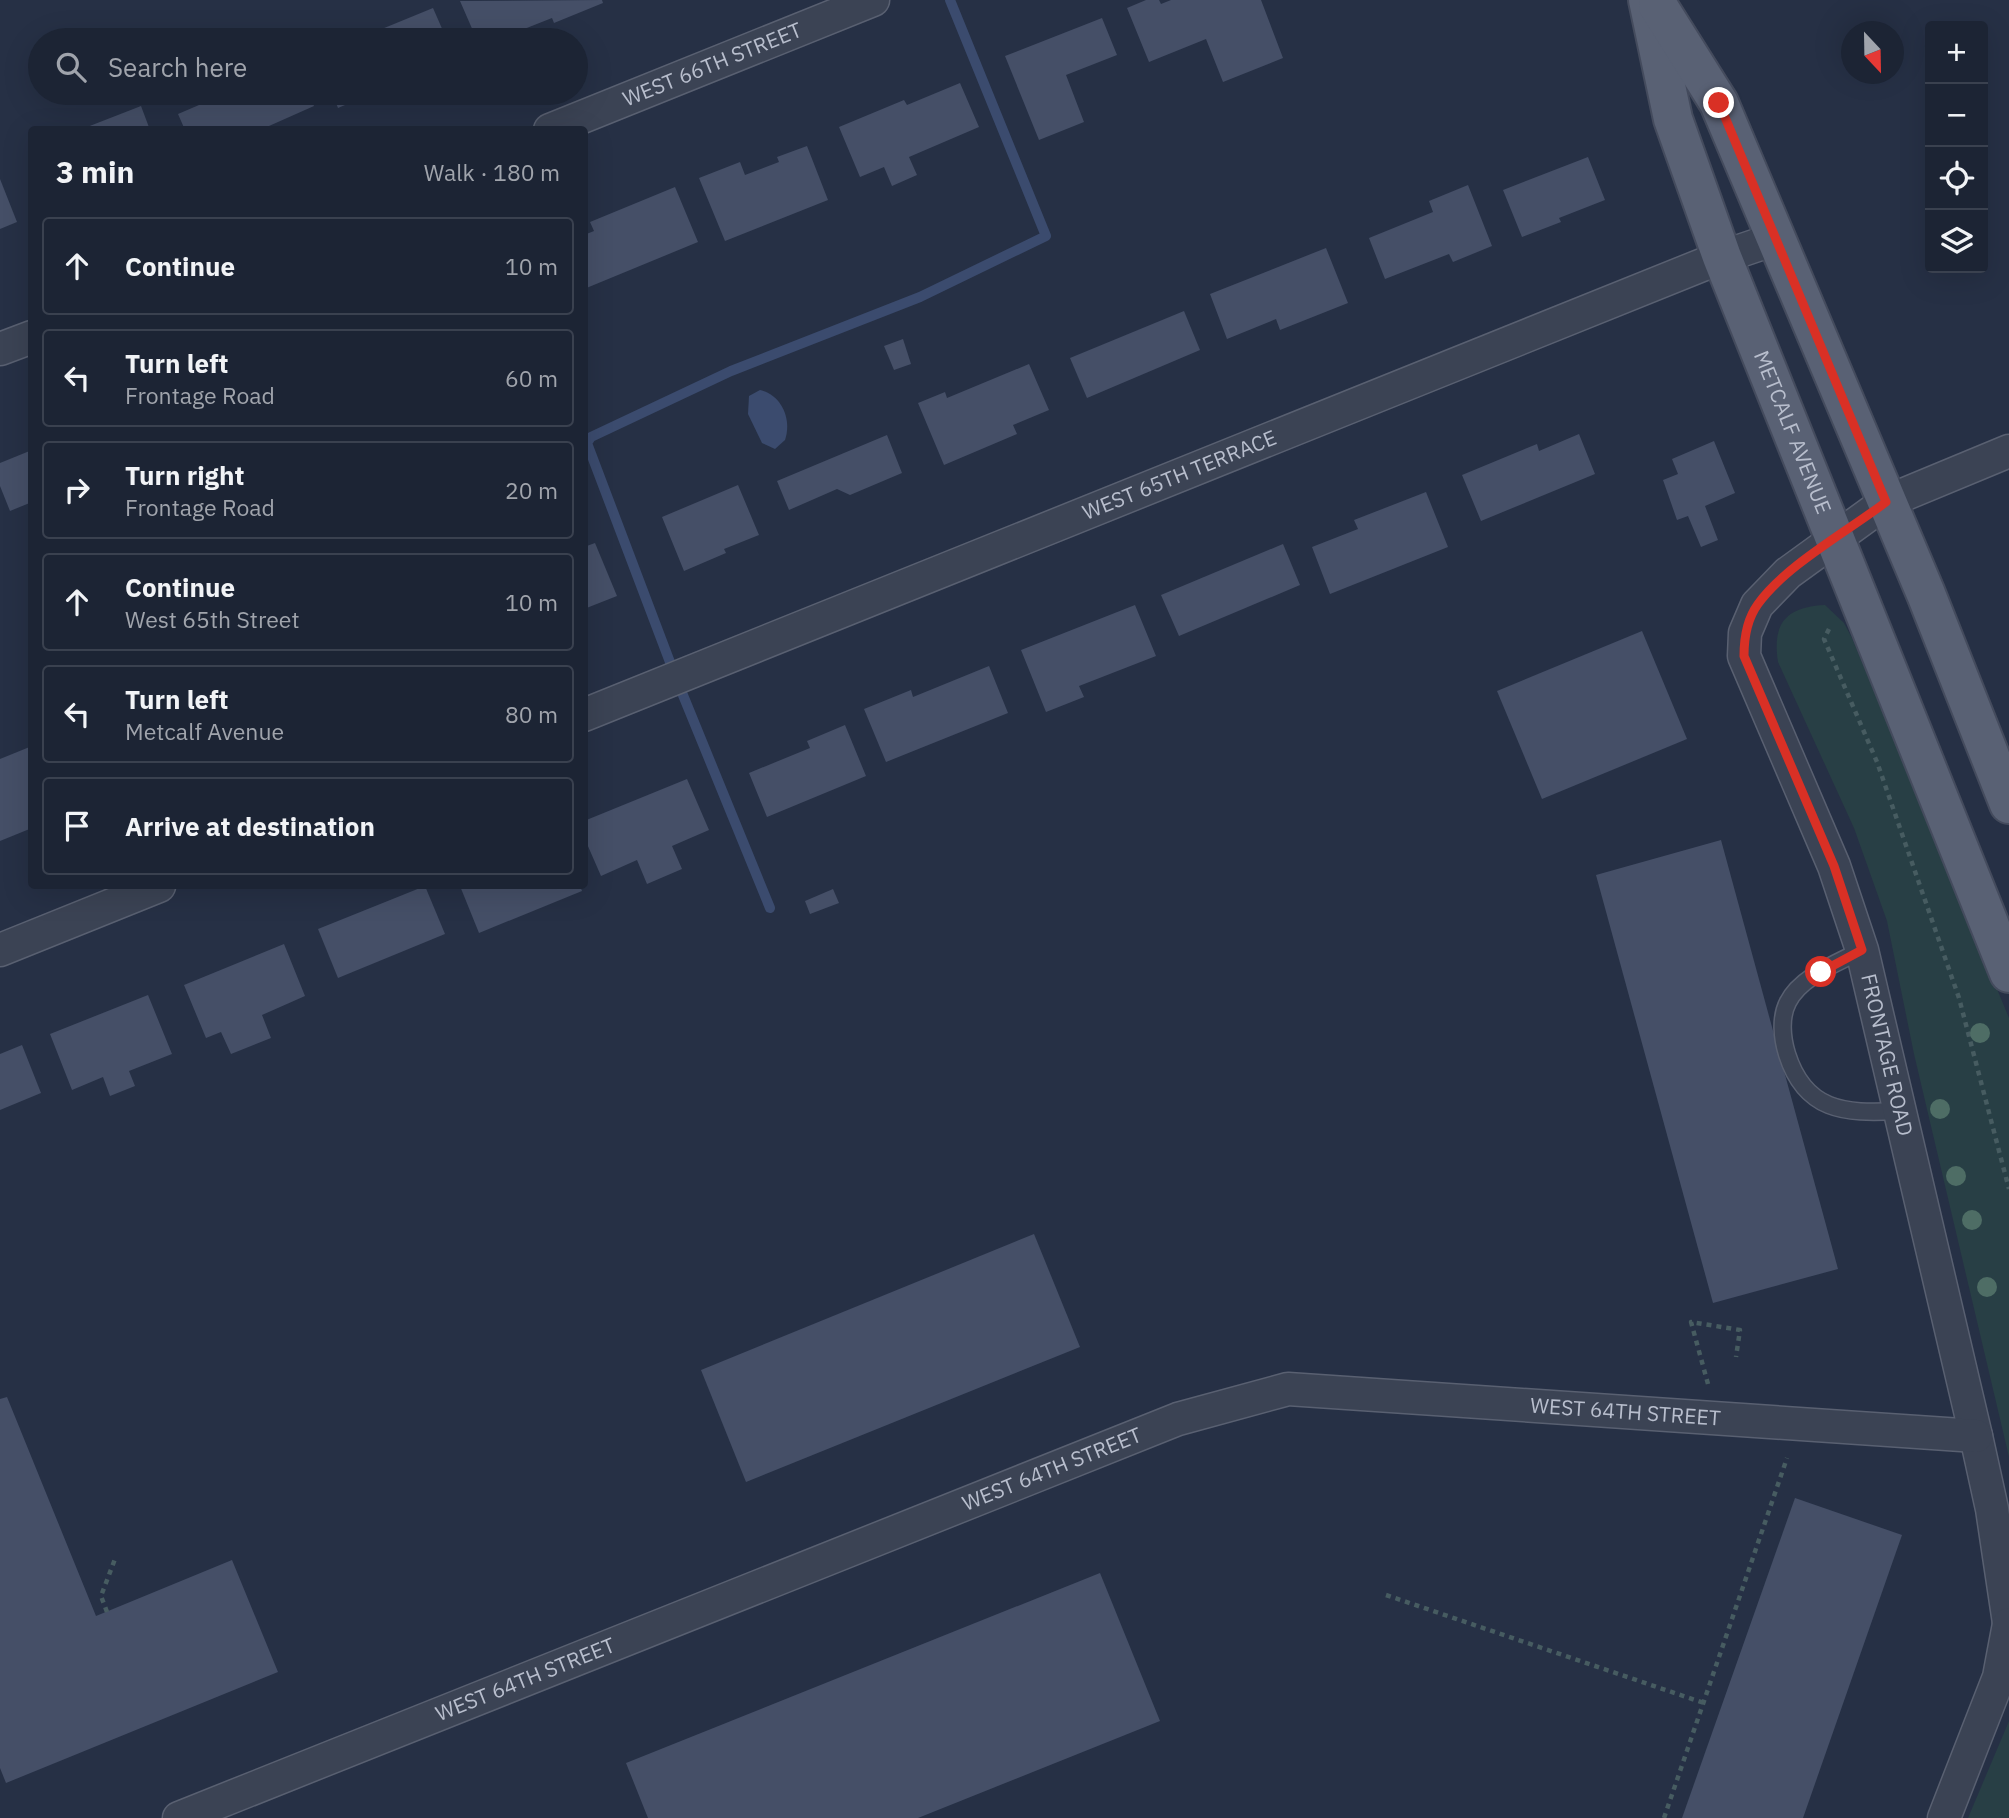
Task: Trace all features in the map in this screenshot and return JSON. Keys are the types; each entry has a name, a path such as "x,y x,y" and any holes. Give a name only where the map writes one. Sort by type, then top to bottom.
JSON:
{"main road":[{"name":"METCALF AVENUE","path":"1648,0 1673,120 1721,257 2009,973"},
{"path":"1655,0 1719,103 1778,238 2009,804"}],"street":[{"name":"WEST 66TH STREET","path":"560,126 873,0"},
{"name":"WEST 65TH TERRACE","path":"588,713 1721,257 1778,238"},
{"path":"0,349 28,338"},
{"name":"FRONTAGE ROAD","path":"1944,1818 1998,1677 2009,1624 1992,1509 1862,950 1834,866 1744,656 1745,633 1757,605 1788,573 1886,502 2009,451"},
{"path":"0,950 152,889"},
{"name":"WEST 64TH STREET","path":"179,1818 1178,1419 1288,1389 1976,1436"}],"lane":[{"path":"1862,950 1821,972 1788,1001 1783,1019 1783,1040 1800,1086 1815,1100 1838,1109 1867,1113 1898,1111"}],"path":[{"path":"1709,1386 1691,1322 1740,1330 1736,1357"},
{"path":"1664,1818 1787,1457"},
{"path":"107,1612 100,1596 115,1559"},
{"path":"1386,1595 1704,1703"}],"green space":[{"path":"1825,605 1844,623 1852,638 2009,1018 2009,1457 1914,1054 1887,921 1854,828 1778,662 1777,637 1785,620 1800,609"},
{"path":"2009,1721 2009,1818 1968,1818"}],"water":[{"path":"760,390 774,397 786,417 785,440 775,449 762,443 748,414 749,396"}],"building":[{"path":"602,0 603,3 554,23 552,18 527,28 472,28 460,1"},
{"path":"1146,0 1159,0 1161,4 1171,0 1261,0 1283,58 1223,82 1206,39 1149,62 1127,8"},
{"path":"433,8 442,28 384,28"},
{"path":"1102,18 1117,55 1066,75 1084,122 1039,140 1005,56"},
{"path":"960,83 979,127 909,157 917,175 892,186 884,167 860,177 839,127 904,100 907,105"},
{"path":"199,105 314,106 269,126 183,126 178,114"},
{"path":"141,106 148,126 90,126"},
{"path":"807,146 828,200 725,241 699,178 740,162 745,175 779,162 777,157"},
{"path":"1588,157 1605,200 1559,218 1561,222 1522,237 1503,190"},
{"path":"0,179 17,222 0,229"},
{"path":"1468,185 1492,246 1453,262 1449,254 1385,279 1369,238 1433,212 1429,201"},
{"path":"675,187 698,242 588,287 588,233 594,231 590,222"},
{"path":"1326,248 1348,303 1280,330 1276,319 1227,339 1210,294"},
{"path":"1184,311 1200,350 1087,398 1070,358"},
{"path":"903,339 911,364 894,370 884,346"},
{"path":"1029,364 1049,410 1013,425 1017,434 944,465 918,403 945,392 947,398"},
{"path":"1579,434 1595,474 1481,521 1462,475 1537,444 1539,451"},
{"path":"887,435 902,473 850,495 837,489 789,510 777,481"},
{"path":"1714,441 1735,493 1705,506 1718,540 1701,547 1688,516 1677,520 1663,480 1678,474 1672,459"},
{"path":"28,452 28,504 10,511 0,486 0,463"},
{"path":"738,485 759,535 724,549 726,553 684,571 662,517"},
{"path":"1426,492 1448,547 1330,594 1312,547 1358,529 1354,520"},
{"path":"595,543 617,596 588,607 588,546"},
{"path":"1283,544 1300,585 1179,636 1161,595"},
{"path":"1135,605 1156,656 1079,686 1084,697 1046,712 1021,650"},
{"path":"1642,631 1687,739 1542,799 1497,691"},
{"path":"989,666 1008,713 886,762 864,709 911,690 913,697"},
{"path":"845,725 866,776 767,817 749,773 810,748 807,741"},
{"path":"28,748 28,830 0,841 0,759"},
{"path":"687,779 709,830 672,846 682,869 647,884 637,860 601,876 588,846 588,819"},
{"path":"1721,840 1838,1269 1713,1303 1596,875"},
{"path":"418,889 426,889 445,934 338,978 318,929"},
{"path":"461,889 581,889 582,891 479,933"},
{"path":"833,889 839,903 810,914 805,901"},
{"path":"284,944 305,996 262,1015 271,1038 231,1054 221,1032 206,1038 184,985"},
{"path":"148,995 172,1054 129,1071 135,1086 110,1096 103,1077 72,1090 50,1034"},
{"path":"22,1045 41,1093 0,1110 0,1054"},
{"path":"1034,1234 1080,1347 746,1482 701,1370"},
{"path":"7,1397 96,1616 232,1560 278,1672 6,1783 0,1768 0,1399"},
{"path":"1795,1498 1902,1535 1803,1818 1682,1818"},
{"path":"1100,1573 1160,1721 918,1818 648,1818 626,1763"}],"waterway":[{"path":"588,442 591,437 731,371 920,297 1046,236 950,0"},
{"path":"588,446 676,678 770,908"}],"route":[{"path":"1719,103 1778,238 1886,502 1788,573 1757,605 1745,633 1744,656 1834,866 1862,950 1821,972"}]}
